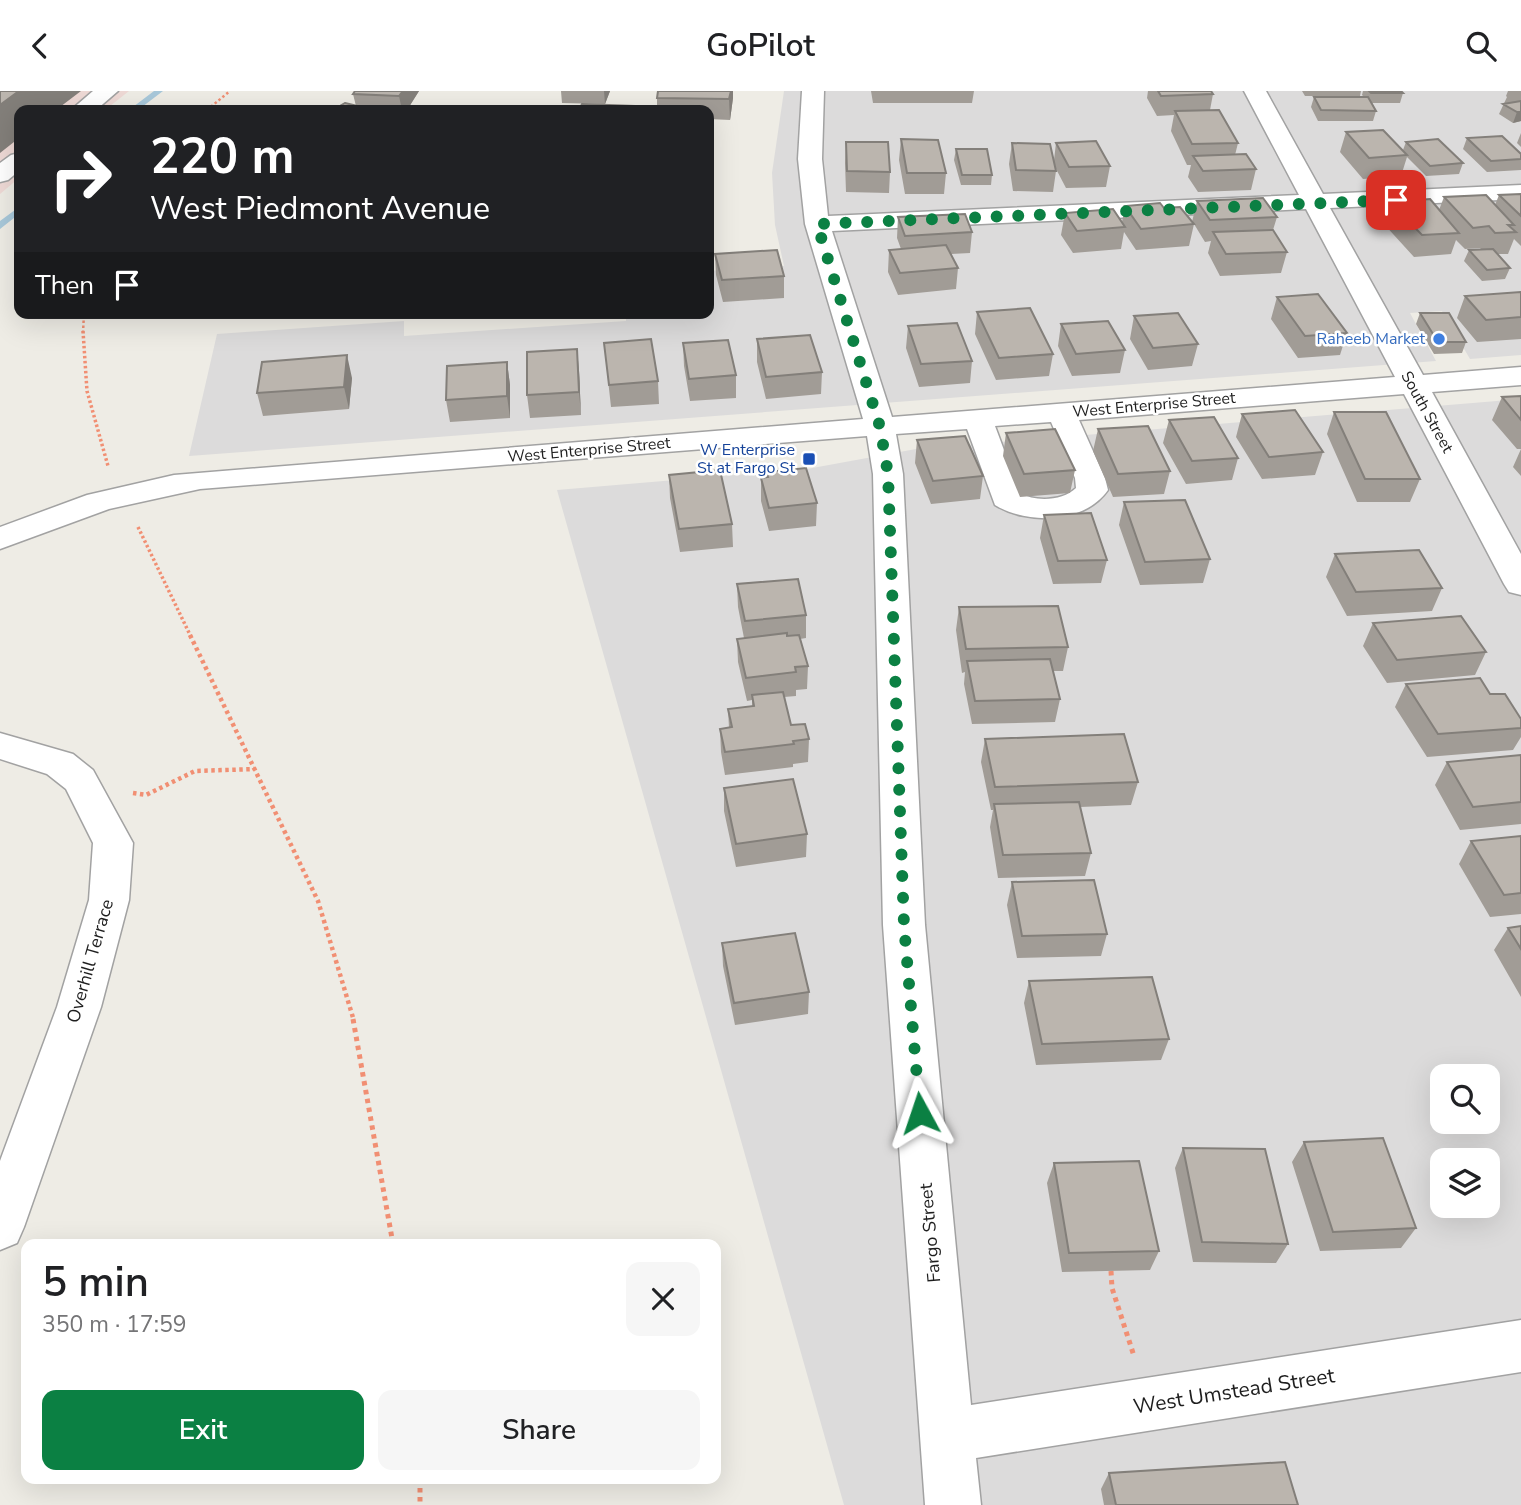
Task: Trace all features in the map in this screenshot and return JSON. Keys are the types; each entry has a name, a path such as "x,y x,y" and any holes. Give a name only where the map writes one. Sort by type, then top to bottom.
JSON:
{"street":[{"path":"89,105 107,91"},
{"name":"Fargo Street","path":"813,91 810,159 817,224 880,427 888,474 904,925 953,1505"},
{"name":"South Street","path":"1255,91 1521,585"},
{"path":"0,175 14,164"},
{"path":"817,224 1521,193"},
{"name":"West Enterprise Street","path":"0,539 94,501 170,484 1521,376"},
{"path":"978,419 1006,498 1019,506 1053,509 1083,499 1092,490 1090,478 1061,412"},
{"name":"Overhill Terrace","path":"0,746 60,764 82,784 113,843 109,900 79,1007 5,1199"},
{"name":"West Umstead Street","path":"947,1436 1521,1346"}],"path":[{"path":"213,105 230,91"},
{"path":"83,319 81,340 87,394 92,418 112,475"},
{"path":"135,520 318,901 352,1012 392,1239"},
{"path":"82,784 146,795 195,771 238,771 255,768"},
{"path":"1111,1271 1112,1288 1149,1404"},
{"path":"420,1484 421,1505"}],"shaded area":[{"path":"0,91 129,91 111,105 14,105 14,182 0,194"},
{"path":"784,91 1521,91 1521,355 1470,359 1442,311 1410,313 1436,361 189,456 217,334 404,321 404,336 626,319 714,319 714,271 784,266 775,225 772,173"},
{"path":"1521,399 1521,1505 844,1505 557,490 807,469 916,449"}],"building":[{"path":"0,91 19,91 0,105"},
{"path":"355,91 403,91 399,96 353,94"},
{"path":"658,91 731,91 729,99 657,98"},
{"path":"1158,91 1211,91 1213,94 1161,96"},
{"path":"1369,91 1401,91 1403,93 1371,93"},
{"path":"1314,97 1368,97 1376,111 1321,110"},
{"path":"1521,101 1521,112 1503,104"},
{"path":"1219,110 1238,143 1192,144 1175,111"},
{"path":"1383,130 1407,155 1369,158 1346,132"},
{"path":"1502,136 1521,154 1521,159 1491,161 1467,138"},
{"path":"901,139 938,140 946,173 907,173"},
{"path":"1438,139 1463,163 1430,166 1406,142"},
{"path":"1096,141 1110,166 1069,167 1056,143"},
{"path":"846,142 888,142 890,172 847,171"},
{"path":"1012,143 1050,144 1056,171 1016,170"},
{"path":"956,149 987,149 992,175 962,175"},
{"path":"1246,154 1256,169 1203,171 1193,156"},
{"path":"1521,194 1521,216 1499,195"},
{"path":"1486,195 1514,225 1508,225 1516,232 1495,233 1489,226 1473,228 1444,197"},
{"path":"1263,198 1277,217 1210,220 1197,201"},
{"path":"1430,199 1459,233 1422,235 1390,202"},
{"path":"1160,203 1164,208 1180,207 1194,224 1141,229 1125,206"},
{"path":"1113,209 1125,227 1077,231 1065,213"},
{"path":"965,214 972,232 905,236 898,217"},
{"path":"1273,230 1287,252 1226,254 1213,232"},
{"path":"946,245 958,268 900,273 889,250"},
{"path":"1493,249 1510,268 1487,270 1469,250"},
{"path":"777,250 784,276 722,280 715,254"},
{"path":"1521,292 1521,317 1486,320 1465,296"},
{"path":"1318,294 1347,333 1305,336 1277,297"},
{"path":"1030,308 1053,354 999,358 977,312"},
{"path":"1178,313 1198,344 1153,348 1134,316"},
{"path":"1420,313 1449,313 1466,342 1438,342"},
{"path":"1108,321 1125,350 1076,354 1061,324"},
{"path":"957,323 972,361 921,364 908,326"},
{"path":"810,335 822,372 766,377 757,339"},
{"path":"651,339 658,381 609,385 604,343"},
{"path":"728,340 736,375 689,379 683,343"},
{"path":"577,349 579,392 527,395 527,352"},
{"path":"347,355 344,387 257,393 262,362"},
{"path":"507,362 507,396 446,400 447,366"},
{"path":"1521,396 1521,420 1502,397"},
{"path":"1295,410 1323,452 1269,457 1242,414"},
{"path":"1334,412 1386,412 1420,479 1365,479"},
{"path":"1214,417 1238,458 1192,461 1169,420"},
{"path":"1148,426 1170,471 1118,474 1098,429"},
{"path":"1055,429 1075,470 1024,474 1006,433"},
{"path":"965,436 983,476 933,481 917,440"},
{"path":"806,468 817,503 769,508 761,478 768,477 766,472"},
{"path":"720,470 732,524 679,529 669,475"},
{"path":"1185,500 1210,559 1145,562 1124,502"},
{"path":"1091,513 1107,560 1058,561 1044,515"},
{"path":"1419,550 1442,588 1356,592 1335,554"},
{"path":"798,579 806,615 745,621 737,584"},
{"path":"1058,606 1068,647 966,649 959,607"},
{"path":"1461,616 1486,652 1397,660 1373,623"},
{"path":"787,633 787,636 799,635 808,666 795,667 796,672 746,678 737,639"},
{"path":"1050,659 1060,699 975,701 967,661"},
{"path":"1480,678 1490,694 1505,694 1521,719 1521,728 1438,734 1406,684"},
{"path":"783,692 791,725 805,724 809,739 793,741 794,744 725,752 720,729 732,727 728,709 754,706 752,695"},
{"path":"1124,734 1138,782 995,787 985,739"},
{"path":"1521,755 1521,802 1473,807 1447,762"},
{"path":"793,779 807,834 736,844 724,788"},
{"path":"1079,802 1091,853 1003,855 994,804"},
{"path":"1521,836 1521,893 1504,895 1471,841"},
{"path":"1094,880 1107,934 1022,936 1012,882"},
{"path":"1521,926 1521,949 1508,928"},
{"path":"795,933 809,992 734,1003 722,943"},
{"path":"1152,977 1169,1039 1042,1044 1029,981"},
{"path":"1383,1138 1416,1228 1333,1232 1304,1142"},
{"path":"1183,1148 1265,1149 1288,1244 1202,1242"},
{"path":"1139,1161 1159,1251 1069,1253 1054,1163"},
{"path":"1285,1462 1298,1505 1116,1505 1109,1473"}],"waterway":[{"path":"140,105 159,91"},
{"path":"0,226 14,214"}],"place":[{"name":"Raheeb Market","path":"1439,339"},
{"name":"W Enterprise St at Fargo St","path":"809,459"}],"route":[{"path":"920,1113 904,925 888,474 871,395 817,224 1396,200"}]}
